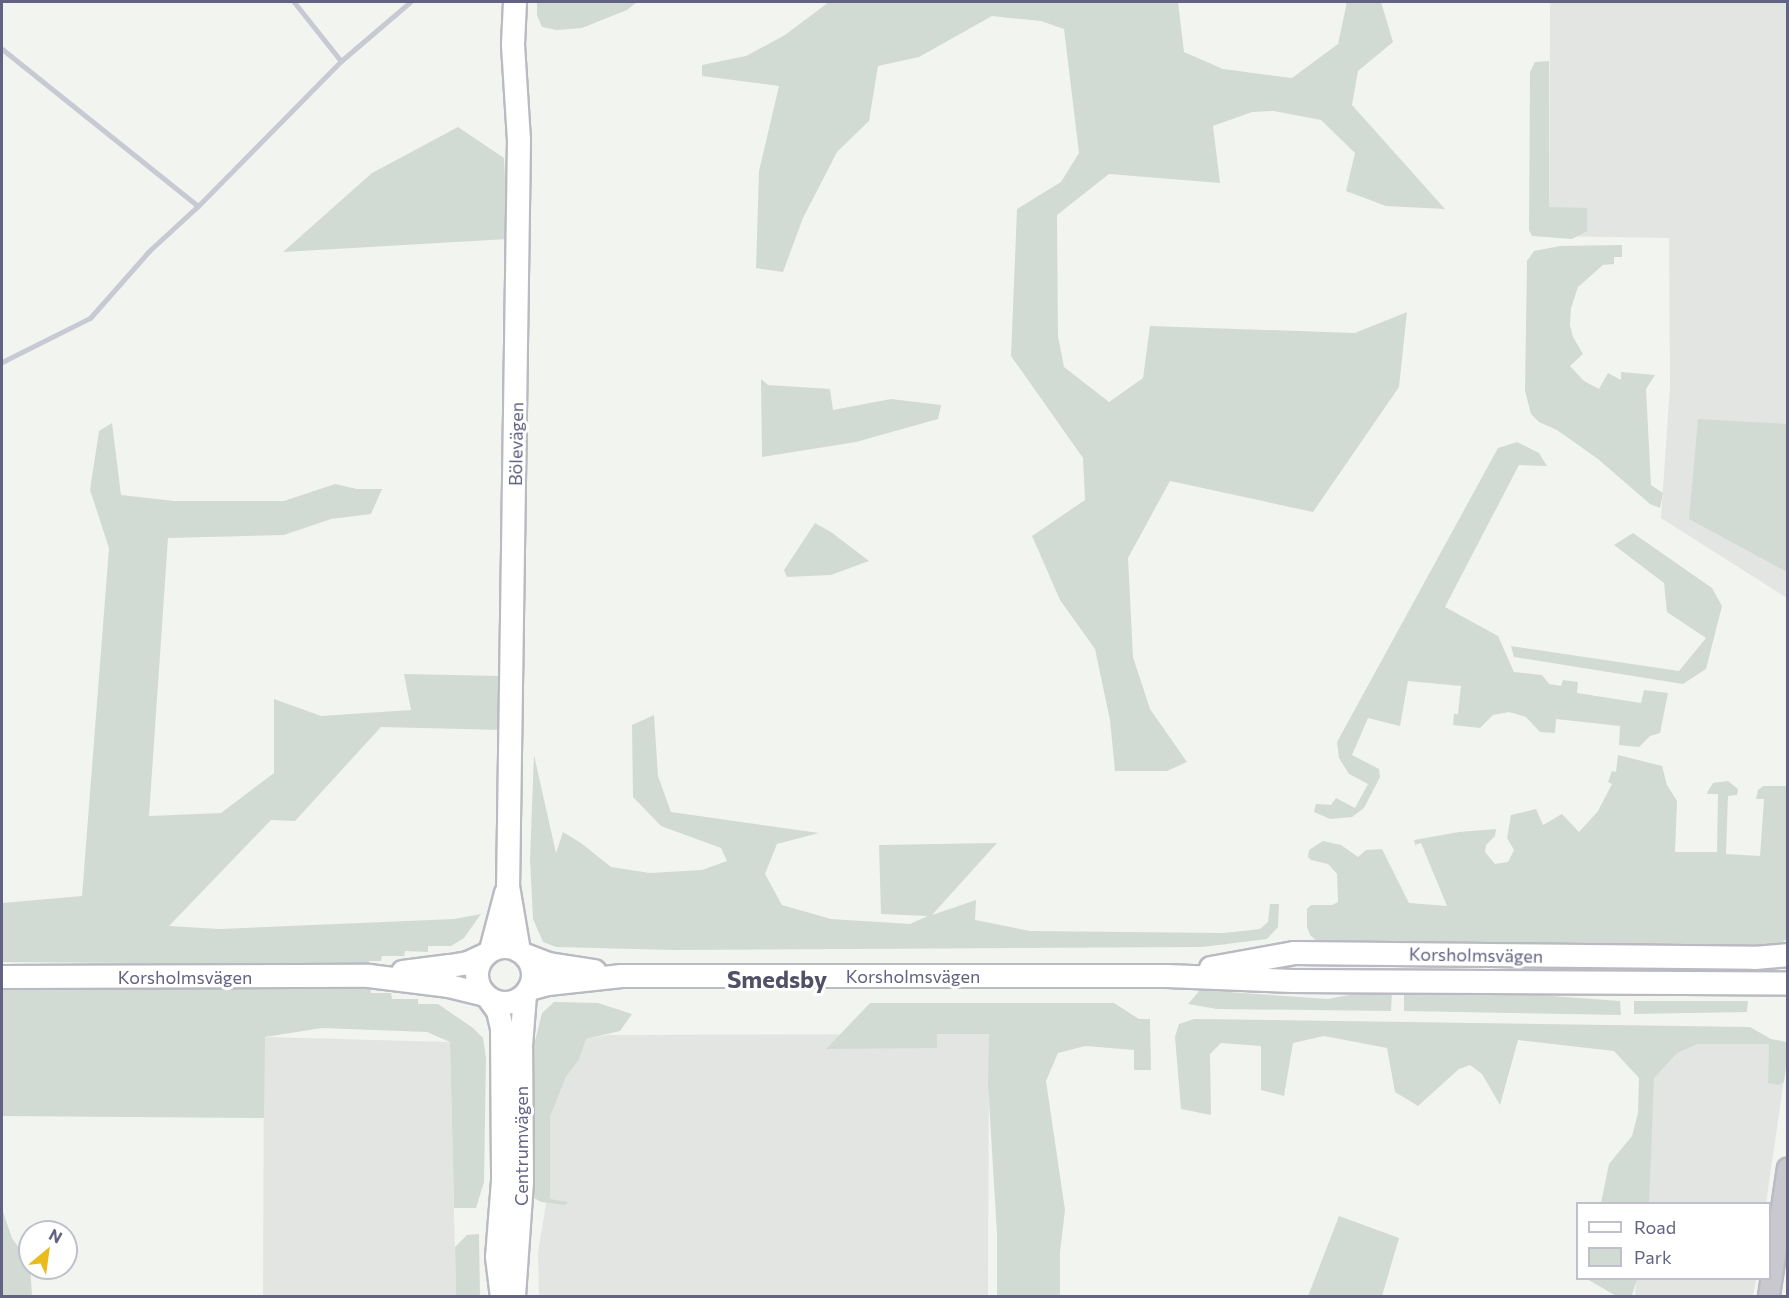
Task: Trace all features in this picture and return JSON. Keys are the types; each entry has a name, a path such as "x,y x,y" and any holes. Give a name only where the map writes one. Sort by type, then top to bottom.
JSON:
{"main road":[{"name":"Bölevägen","path":"514,2 513,45 519,140 508,886 522,953"},
{"name":"Bölevägen","path":"488,953 508,886"},
{"path":"505,947 522,953 533,975 527,992 504,1004 488,997 476,975 488,953 505,947"},
{"name":"Korsholmsvägen","path":"2,977 369,976 468,963 488,953"},
{"name":"Korsholmsvägen","path":"522,953 549,964 622,976"},
{"name":"Korsholmsvägen","path":"1167,976 1294,953 1743,958 1787,955"},
{"path":"1786,987 1784,965 1787,955"},
{"name":"Korsholmsvägen","path":"369,976 448,986 488,997"},
{"name":"Korsholmsvägen","path":"527,992 548,984 622,976 1167,976 1293,981 1786,987"},
{"name":"Centrumvägen","path":"514,1296 522,1181 521,1046 527,992"},
{"name":"Centrumvägen","path":"488,997 498,1011 502,1028 503,1181 497,1257 502,1296"}],"street":[{"path":"1771,1277 1788,1168"},
{"path":"1768,1296 1770,1280"}],"shaded area":[{"path":"1550,2 1787,2 1787,598 1661,518 1670,386 1669,238 1549,236"},
{"path":"1650,1032 1769,1041 1787,1059 1766,1202 1640,1202"},
{"path":"989,1034 988,1296 539,1296 538,1253 549,1185 550,1117 566,1077 579,1060 586,1039 608,1035"},
{"path":"264,1037 450,1042 456,1296 263,1296"},
{"path":"1636,1280 1756,1280 1753,1296 1635,1296"}],"green space":[{"path":"537,2 637,2 627,10 582,28 557,30 542,27 537,15"},
{"path":"829,2 1178,2 1184,52 1223,69 1292,78 1338,44 1347,2 1381,2 1393,42 1358,71 1352,105 1445,209 1386,206 1346,191 1355,153 1321,120 1274,111 1252,112 1213,126 1220,183 1109,174 1057,215 1058,336 1064,367 1109,402 1143,378 1150,326 1355,333 1407,312 1399,387 1313,512 1170,481 1128,558 1133,657 1150,709 1187,762 1167,771 1115,771 1110,720 1095,649 1060,600 1032,536 1085,500 1083,458 1011,356 1017,209 1061,182 1079,153 1064,29 1041,21 992,16 919,57 878,66 869,121 837,152 803,218 783,272 756,268 759,171 779,86 702,76 702,65 746,56 785,35"},
{"path":"1549,61 1549,207 1587,208 1587,231 1572,239 1532,236 1529,230 1530,72 1535,62"},
{"path":"458,127 504,158 508,239 283,252 372,173"},
{"path":"1622,245 1622,257 1614,257 1614,264 1603,265 1578,287 1571,308 1570,325 1573,337 1583,354 1570,366 1584,381 1599,389 1608,373 1621,380 1621,372 1655,375 1646,389 1651,485 1663,493 1660,508 1650,504 1598,459 1557,430 1539,422 1531,414 1525,391 1527,261 1534,251 1560,246"},
{"path":"761,379 768,385 830,389 833,410 891,399 941,405 938,419 856,442 762,457"},
{"path":"1698,419 1787,424 1787,572 1689,519"},
{"path":"112,423 121,495 174,501 284,501 335,484 357,489 382,489 371,514 331,519 284,535 168,538 149,816 221,813 274,773 274,699 321,716 411,710 404,674 500,676 502,730 381,727 295,821 271,820 169,926 219,929 454,919 481,914 464,938 451,946 428,946 428,952 405,951 404,956 382,956 381,961 369,961 369,965 2,962 2,903 82,896 109,548 90,490 99,431"},
{"path":"1517,442 1539,453 1547,466 1519,465 1445,607 1498,636 1514,672 1542,675 1549,684 1561,686 1563,680 1578,682 1577,693 1641,703 1644,690 1668,693 1660,733 1650,736 1639,747 1619,745 1620,726 1556,719 1555,733 1540,732 1526,717 1509,712 1493,715 1480,728 1453,725 1454,714 1458,714 1461,686 1408,681 1400,726 1368,718 1352,755 1379,769 1380,777 1364,808 1352,817 1330,819 1314,812 1316,804 1331,805 1336,798 1355,808 1368,784 1349,774 1339,758 1337,742 1498,448"},
{"path":"815,523 831,532 869,561 831,575 787,577 784,570"},
{"path":"1633,533 1712,588 1722,606 1706,669 1683,684 1514,657 1511,646 1679,671 1706,638 1667,612 1664,583 1614,545"},
{"path":"654,715 658,776 671,812 819,833 777,844 765,874 782,905 831,919 910,924 928,916 881,914 879,845 997,843 932,915 976,900 975,920 1030,931 1224,933 1260,929 1268,922 1270,904 1279,904 1278,927 1267,939 1202,947 674,950 556,947 543,942 533,919 530,859 534,755 556,853 563,832 611,867 650,873 702,870 727,861 721,848 661,826 633,797 632,725"},
{"path":"1618,755 1662,766 1667,785 1677,801 1675,852 1717,852 1718,794 1707,794 1713,783 1728,781 1738,789 1737,795 1728,796 1726,854 1760,856 1764,799 1756,799 1758,790 1763,786 1787,786 1787,939 1772,950 1447,942 1423,947 1320,944 1310,935 1307,927 1307,909 1311,905 1332,905 1338,902 1337,874 1328,864 1311,860 1308,857 1309,850 1323,841 1341,845 1358,857 1366,850 1382,849 1409,903 1447,906 1421,843 1415,845 1414,840 1459,832 1496,829 1495,836 1486,845 1485,852 1495,864 1508,862 1514,850 1507,838 1511,815 1536,809 1543,825 1562,814 1579,832 1598,811 1612,784 1608,782 1612,771 1616,772"},
{"path":"109,984 370,986 371,993 391,993 392,999 418,999 418,1004 438,1004 473,1028 483,1038 486,1058 484,1182 476,1208 454,1208 450,1042 427,1032 322,1028 265,1037 264,1118 2,1116 2,989"},
{"path":"1200,990 1328,999 1365,992 1392,992 1391,1011 1217,1009 1188,1004"},
{"path":"1404,992 1512,993 1620,1001 1621,1015 1404,1011"},
{"path":"1634,1001 1748,1001 1747,1012 1634,1014"},
{"path":"554,1002 598,1003 632,1014 620,1031 586,1039 579,1060 566,1077 550,1117 550,1199 568,1202 565,1205 541,1202 532,1197 529,1042 535,1041 542,1013"},
{"path":"870,1003 1114,1003 1139,1019 1150,1019 1151,1070 1134,1070 1134,1050 1085,1046 1058,1053 1046,1081 1065,1210 1060,1252 1060,1296 997,1296 997,1234 988,1084 989,1034 937,1034 937,1048 826,1049"},
{"path":"1194,1019 1750,1027 1771,1039 1787,1042 1787,1059 1784,1082 1779,1085 1768,1083 1769,1044 1697,1044 1677,1053 1654,1078 1649,1202 1601,1202 1609,1164 1632,1136 1638,1113 1639,1078 1614,1051 1518,1040 1500,1105 1482,1074 1470,1065 1459,1069 1418,1106 1395,1092 1387,1048 1324,1036 1293,1043 1284,1096 1261,1090 1261,1046 1221,1043 1210,1054 1211,1115 1181,1109 1175,1037 1179,1024"},
{"path":"2,1209 12,1238 18,1247 18,1280 31,1280 32,1296 2,1296"},
{"path":"1339,1216 1399,1238 1382,1296 1308,1296"},
{"path":"479,1234 480,1296 456,1296 455,1247 467,1235"},
{"path":"1589,1280 1637,1280 1632,1295 1616,1296"}],"waterway":[{"path":"294,2 341,61"},
{"path":"2,362 90,318 149,251 198,206 341,61 410,2"},
{"path":"2,49 198,206"}],"district":[{"name":"Smedsby","path":"777,979"}]}
